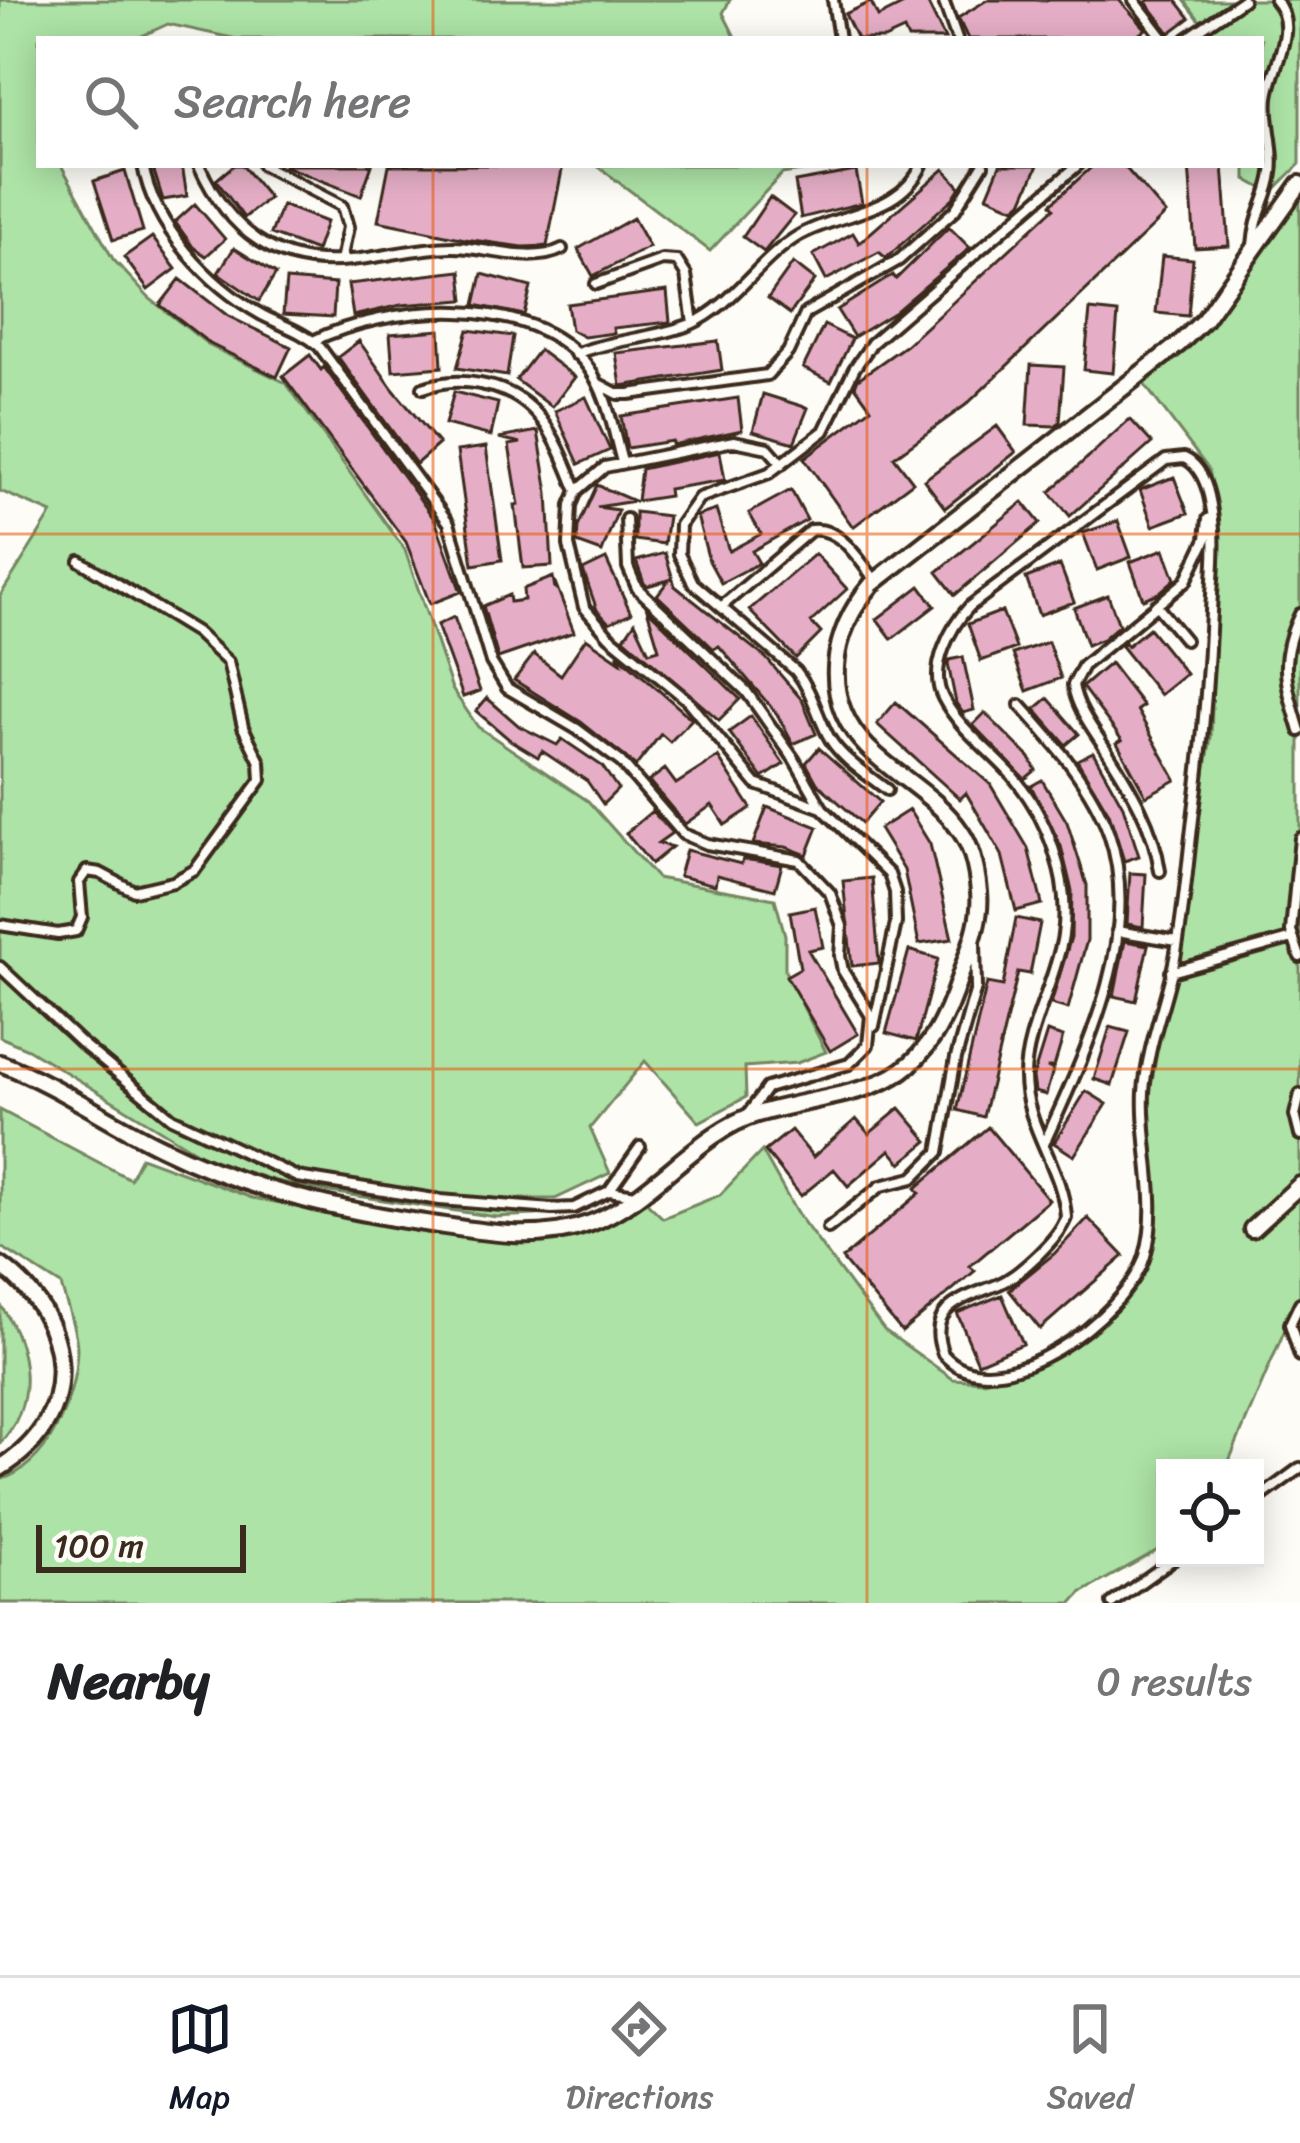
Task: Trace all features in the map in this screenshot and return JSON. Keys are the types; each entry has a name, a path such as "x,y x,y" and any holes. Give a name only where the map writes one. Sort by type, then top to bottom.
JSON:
{"street":[{"path":"0,1063 183,1157 262,1189 338,1210 520,1235 592,1223 638,1196 744,1119 856,1094 918,1060 931,1046 950,1006 975,928 979,893 966,840 932,800 862,741 840,700 835,670 838,641 851,610 876,581 1179,344 1204,320 1300,184"},
{"path":"1252,1229 1300,1184"},
{"path":"0,1265 21,1281 39,1305 57,1344 61,1366 56,1399 45,1423 21,1453 0,1468"}],"lane":[{"path":"833,0 839,36"},
{"path":"943,0 956,36"},
{"path":"1134,0 1162,36"},
{"path":"1190,36 1243,0"},
{"path":"1252,248 1257,211 1273,166 1268,94 1287,33 1286,14 1275,0"},
{"path":"144,168 157,205 201,269 248,306 313,341 449,523 498,676 523,700 577,729 621,762 683,834 707,844 783,855 806,866 837,904 841,965 868,1008 871,1039"},
{"path":"201,168 220,206 254,238 290,256 341,261 448,247 541,255 562,249"},
{"path":"269,168 342,206 348,226 341,261"},
{"path":"575,354 693,322 722,304 792,240 889,200 906,190 920,168"},
{"path":"599,384 618,394 766,375 788,352 806,313 899,260 955,210 980,168"},
{"path":"887,790 828,736 809,688 796,671 693,583 683,566 678,533 692,503 712,491 756,479 824,431 854,369 872,344 1075,168"},
{"path":"596,284 662,260 677,261 686,274 693,322"},
{"path":"313,341 359,325 446,310 520,323 575,354 599,384 622,462"},
{"path":"423,388 465,382 524,398 549,427 577,491"},
{"path":"782,464 768,448 734,441 622,462 589,477 577,491 571,505 568,545 578,592 596,622 686,699 757,784 822,808"},
{"path":"1184,458 1203,476 1214,549 1206,713 1177,941 1144,1092 1150,1163 1144,1261 1113,1306 1066,1345 1020,1368 968,1370 947,1359 940,1345 938,1327 947,1310 968,1294 1006,1280 1063,1228 1065,1208 1024,1073 1061,943 1064,913 1059,872 1042,824 1021,786 943,698 938,674 957,620 970,606 1166,460 1184,458"},
{"path":"1160,871 1153,835 1078,706 1073,685 1083,666 1194,569 1210,508"},
{"path":"626,519 628,567 637,588 746,692 822,808 881,862 895,892 894,944 871,1039 859,1058 767,1088 744,1119"},
{"path":"721,607 811,530 834,534 876,581"},
{"path":"0,925 58,934 76,931 82,917 79,882 87,871 134,891 173,883 195,870 261,780 260,762 243,727 223,656 196,632 80,561"},
{"path":"1156,605 1185,640"},
{"path":"1300,614 1283,661 1300,731"},
{"path":"1020,705 1079,778 1109,835 1119,905 1102,997 1070,1087 1043,1145"},
{"path":"1300,838 1293,938 1300,957"},
{"path":"828,1228 881,1186 913,1178 940,1152 956,1058 976,988 975,928"},
{"path":"1117,931 1177,941"},
{"path":"1172,972 1293,938"},
{"path":"0,967 81,1043 172,1118 297,1177 440,1200 574,1208 609,1191 640,1147"},
{"path":"1300,1094 1295,1115 1300,1135"},
{"path":"609,1191 638,1196"},
{"path":"1300,1303 1290,1324 1300,1356"},
{"path":"1264,1494 1300,1468"},
{"path":"1112,1603 1162,1567"}],"green space":[{"path":"0,0 730,0 723,13 734,36 223,36 168,24 142,36 36,36 36,168 63,168 113,259 149,298 210,346 286,383 405,550 452,689 478,727 588,801 657,878 775,899 785,935 785,971 826,1052 797,1063 745,1067 746,1097 699,1122 645,1061 590,1128 610,1173 555,1199 511,1199 534,1215 496,1217 275,1181 208,1159 28,1049 0,1037 0,596 52,513 0,491"},
{"path":"1184,0 1300,0 1300,164 1271,193 1246,179 1246,168 1264,168 1264,36 1212,36"},
{"path":"600,168 821,168 782,174 710,251"},
{"path":"1300,196 1300,1294 1230,1459 1156,1459 1156,1551 1081,1593 1072,1603 0,1603 0,1480 32,1460 56,1428 71,1389 77,1350 61,1285 0,1246 0,1110 130,1179 141,1157 252,1198 506,1241 551,1240 595,1229 643,1199 663,1218 720,1195 762,1151 796,1212 884,1330 953,1379 983,1381 1013,1374 1099,1325 1147,1265 1154,1215 1150,1093 1211,737 1219,517 1209,470 1144,384 1205,328 1250,257"},
{"path":"0,1304 18,1338 25,1375 20,1410 0,1443"}],"building":[{"path":"912,0 926,0 944,36 907,36 904,30 891,36 856,36 845,14 871,2 878,17"},
{"path":"987,0 1119,0 1146,29 1137,36 967,36 958,18"},
{"path":"1176,0 1190,18 1170,33 1146,2"},
{"path":"153,168 182,168 187,196 163,200"},
{"path":"230,168 244,168 269,198 244,218 216,180"},
{"path":"289,168 371,168 361,196"},
{"path":"388,168 562,168 547,246 465,239 378,221"},
{"path":"999,168 1037,168 1015,208 987,196"},
{"path":"1091,168 1126,168 1166,214 967,404 894,457 913,482 853,527 804,458 871,408 855,386 858,379 906,345 1054,208 1051,204"},
{"path":"1189,168 1223,168 1229,246 1195,248"},
{"path":"944,169 960,187 953,198 886,258 879,252 826,280 813,255 853,233 859,243"},
{"path":"125,171 143,231 113,240 94,181"},
{"path":"856,171 862,203 801,218 795,182"},
{"path":"770,197 794,215 764,252 743,237"},
{"path":"195,204 225,239 206,256 175,222"},
{"path":"282,205 326,222 316,251 271,234"},
{"path":"633,218 649,247 593,276 578,249"},
{"path":"949,227 970,248 895,312 854,337 837,310 893,275 896,279"},
{"path":"152,237 176,269 148,290 124,257"},
{"path":"234,248 276,274 259,301 218,273"},
{"path":"1162,256 1193,259 1188,316 1156,313"},
{"path":"793,263 815,280 790,314 768,298"},
{"path":"461,271 464,300 401,305 353,316 348,284"},
{"path":"482,274 531,287 524,315 475,305"},
{"path":"180,279 228,316 291,347 277,377 210,344 160,305"},
{"path":"286,280 335,284 333,317 283,314"},
{"path":"667,291 670,322 613,328 614,333 584,337 571,330 567,304"},
{"path":"1090,310 1118,313 1113,373 1084,370"},
{"path":"824,325 852,339 831,382 803,368"},
{"path":"440,330 442,367 393,371 390,334"},
{"path":"468,330 513,336 507,376 457,368"},
{"path":"359,341 439,444 416,464 338,357"},
{"path":"718,341 722,370 621,386 616,353"},
{"path":"539,350 575,377 552,407 516,380"},
{"path":"310,355 321,370 324,367 435,520 461,592 430,604 406,542 283,376"},
{"path":"1031,365 1064,367 1060,422 1055,426 1027,425"},
{"path":"454,392 498,403 491,436 445,424"},
{"path":"763,394 808,408 794,443 753,431"},
{"path":"586,397 610,450 579,464 555,411"},
{"path":"738,398 742,430 672,445 672,441 627,448 621,416"},
{"path":"1130,419 1152,443 1070,516 1050,492"},
{"path":"997,426 1016,452 945,508 924,480"},
{"path":"538,431 552,566 523,568 509,445 521,443 499,438"},
{"path":"486,447 502,560 473,565 457,451"},
{"path":"720,452 725,480 668,489 669,496 637,501 641,469"},
{"path":"1174,477 1188,513 1153,526 1140,490"},
{"path":"597,485 634,501 597,507 618,510 602,552 577,543 578,527"},
{"path":"791,490 807,520 752,551 759,563 721,583 709,561 697,516 716,510 729,551 761,534 749,513"},
{"path":"1023,502 1040,523 955,595 937,572"},
{"path":"635,512 668,516 664,544 635,540"},
{"path":"1118,521 1131,557 1097,570 1083,533"},
{"path":"1164,549 1175,579 1143,599 1130,562"},
{"path":"665,553 675,586 766,658 802,700 816,734 793,744 777,714 719,646 714,649 657,595 669,580 644,583 636,561"},
{"path":"815,554 847,589 811,622 821,633 796,658 749,610"},
{"path":"606,559 631,613 609,623 597,610 583,570"},
{"path":"1060,565 1074,602 1039,615 1026,578"},
{"path":"553,577 574,632 498,658 483,606 509,595 510,602 524,600 523,589"},
{"path":"920,586 935,606 892,639 877,619"},
{"path":"1108,595 1119,625 1087,645 1074,608"},
{"path":"647,609 740,699 719,720 624,638 635,622 649,652 659,649"},
{"path":"1002,611 1016,648 981,661 968,624"},
{"path":"454,617 480,691 463,697 437,625"},
{"path":"1149,628 1186,674 1160,695 1121,646"},
{"path":"586,638 621,662 617,654 692,719 670,742 661,734 636,766 581,722 514,680 534,654 561,675"},
{"path":"1048,642 1061,678 1027,691 1013,654"},
{"path":"963,657 974,710 963,713 956,703 948,664"},
{"path":"1110,663 1143,706 1137,710 1176,780 1146,796 1117,743 1122,740 1082,687"},
{"path":"487,698 519,726 557,745 562,739 602,766 618,789 603,804 587,781 542,751 538,757 510,740 476,711"},
{"path":"1048,698 1079,734 1066,745 1035,709"},
{"path":"896,702 990,784 1028,848 1042,904 1016,911 1002,855 966,793 960,799 877,724"},
{"path":"985,713 1030,758 1036,770 1025,779 973,725"},
{"path":"751,716 784,764 763,778 729,732"},
{"path":"819,748 880,802 862,823 817,783 806,763"},
{"path":"1093,752 1123,806 1139,856 1124,861 1109,813 1077,760"},
{"path":"718,757 751,808 725,825 712,805 685,824 649,781 665,769 676,784"},
{"path":"1042,780 1067,822 1087,885 1087,940 1068,1009 1051,1004 1071,937 1072,891 1061,846 1031,786"},
{"path":"767,807 818,827 807,855 786,847 753,844"},
{"path":"909,810 930,844 952,939 919,944 904,870 879,829"},
{"path":"652,811 672,833 658,843 672,847 651,864 626,833"},
{"path":"686,850 741,864 743,859 782,865 775,890 717,875 715,885 679,876"},
{"path":"1130,873 1146,874 1143,927 1127,924"},
{"path":"872,878 879,963 852,966 843,881"},
{"path":"815,907 823,947 808,950 858,1034 830,1051 786,976 800,968 790,912"},
{"path":"1016,918 1040,923 1030,974 1018,972 983,1117 957,1110 987,983 1003,986"},
{"path":"1125,941 1148,945 1136,1001 1114,996"},
{"path":"909,950 938,959 916,1041 886,1033"},
{"path":"1110,1027 1129,1032 1112,1085 1094,1079"},
{"path":"1047,1032 1063,1037 1054,1067 1047,1067 1053,1070 1046,1095 1035,1092 1033,1077"},
{"path":"1086,1091 1107,1104 1074,1156 1054,1143"},
{"path":"900,1108 928,1141 901,1163 890,1150 848,1186 834,1169 801,1196 765,1151 791,1130 813,1157 856,1119 869,1134"},
{"path":"988,1127 1049,1200 970,1266 975,1271 902,1332 842,1259"},
{"path":"1088,1218 1124,1256 1040,1329 1009,1290 1054,1254"},
{"path":"1002,1295 1023,1344 978,1363 957,1313"}]}
